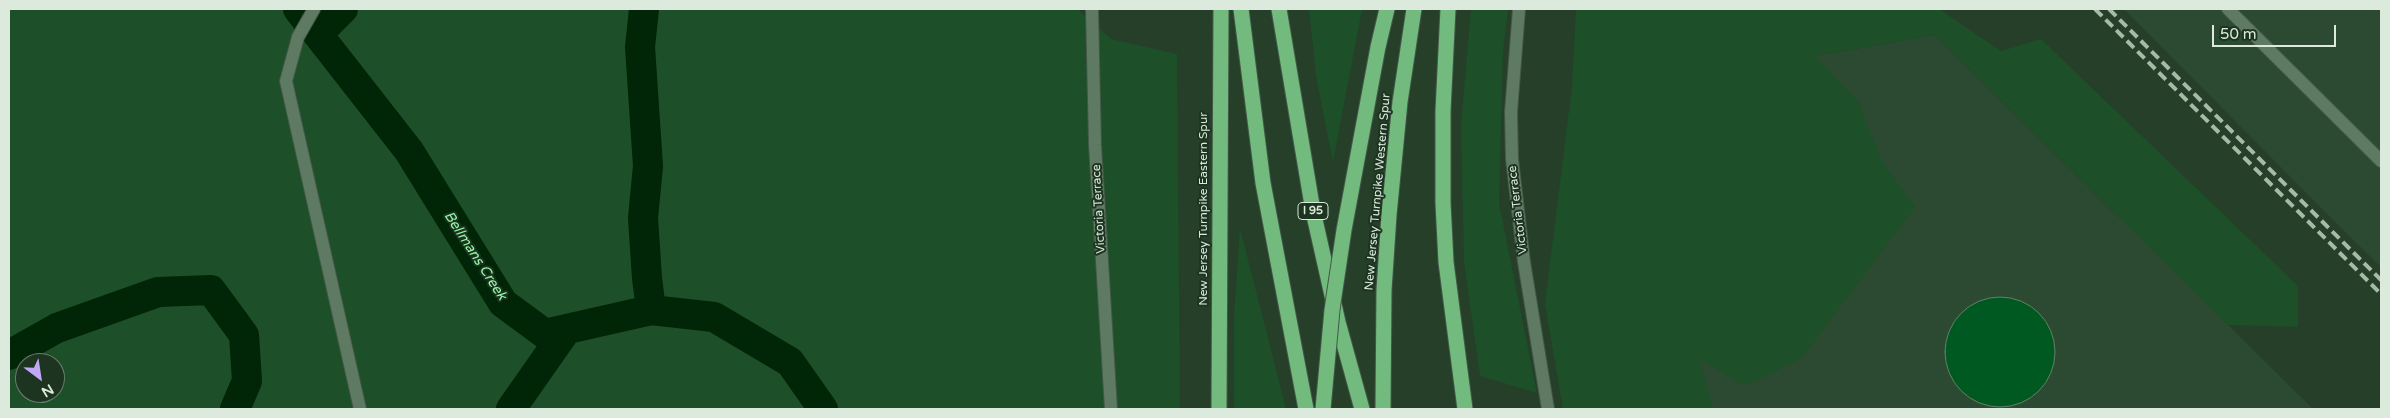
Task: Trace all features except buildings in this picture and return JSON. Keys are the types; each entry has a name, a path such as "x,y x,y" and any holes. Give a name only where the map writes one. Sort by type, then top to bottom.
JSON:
{"highway":[{"name":"New Jersey Turnpike Eastern Spur","path":"1219,409 1221,9"},
{"path":"1241,9 1259,155 1306,409"},
{"name":"I 95","path":"1279,9 1318,238 1362,409"},
{"name":"New Jersey Turnpike Western Spur","path":"1323,409 1332,310 1345,221 1387,9"},
{"name":"New Jersey Turnpike Western Spur","path":"1383,409 1384,290 1393,164 1414,9"},
{"path":"1448,9 1443,111 1442,195 1445,254 1464,409"}],"street":[{"path":"314,9 298,37 286,81 360,409"},
{"name":"Victoria Terrace","path":"1092,9 1096,145 1111,409"},
{"name":"Victoria Terrace","path":"1519,9 1510,112 1512,159 1524,262 1548,409"},
{"path":"2228,9 2381,161"}],"shaded area":[{"path":"9,9 1077,9 1111,39 1177,54 1180,409 9,409"},
{"path":"1309,9 1362,9 1333,162 1316,76"},
{"path":"1471,9 1508,9 1503,51 1499,203 1537,393 1480,376 1464,262 1461,125"},
{"path":"1576,9 1939,9 2001,51 2041,39 2298,286 2298,327 2228,325 1935,35 1815,56 1859,103 1881,160 1915,207 1801,359 1744,386 1699,359 1713,409 1563,409 1545,303 1572,86"},
{"path":"2124,9 2381,9 2381,267 2335,222"},
{"path":"1935,35 2313,409 1563,409 1545,303 1814,56"},
{"path":"1240,228 1286,409 1234,409 1234,317"}],"waterway":[{"name":"Bellmans Creek","path":"298,9 409,151 503,303 545,334 651,310 714,317 790,362 823,409"},
{"path":"318,34 343,9"},
{"path":"644,9 640,47 648,166 643,218 651,310"},
{"path":"9,355 57,328 158,292 211,290 244,335 247,381 235,409"},
{"path":"511,409 567,329"}],"railway":[{"path":"2095,9 2381,294"},
{"path":"2109,9 2381,280"}]}
